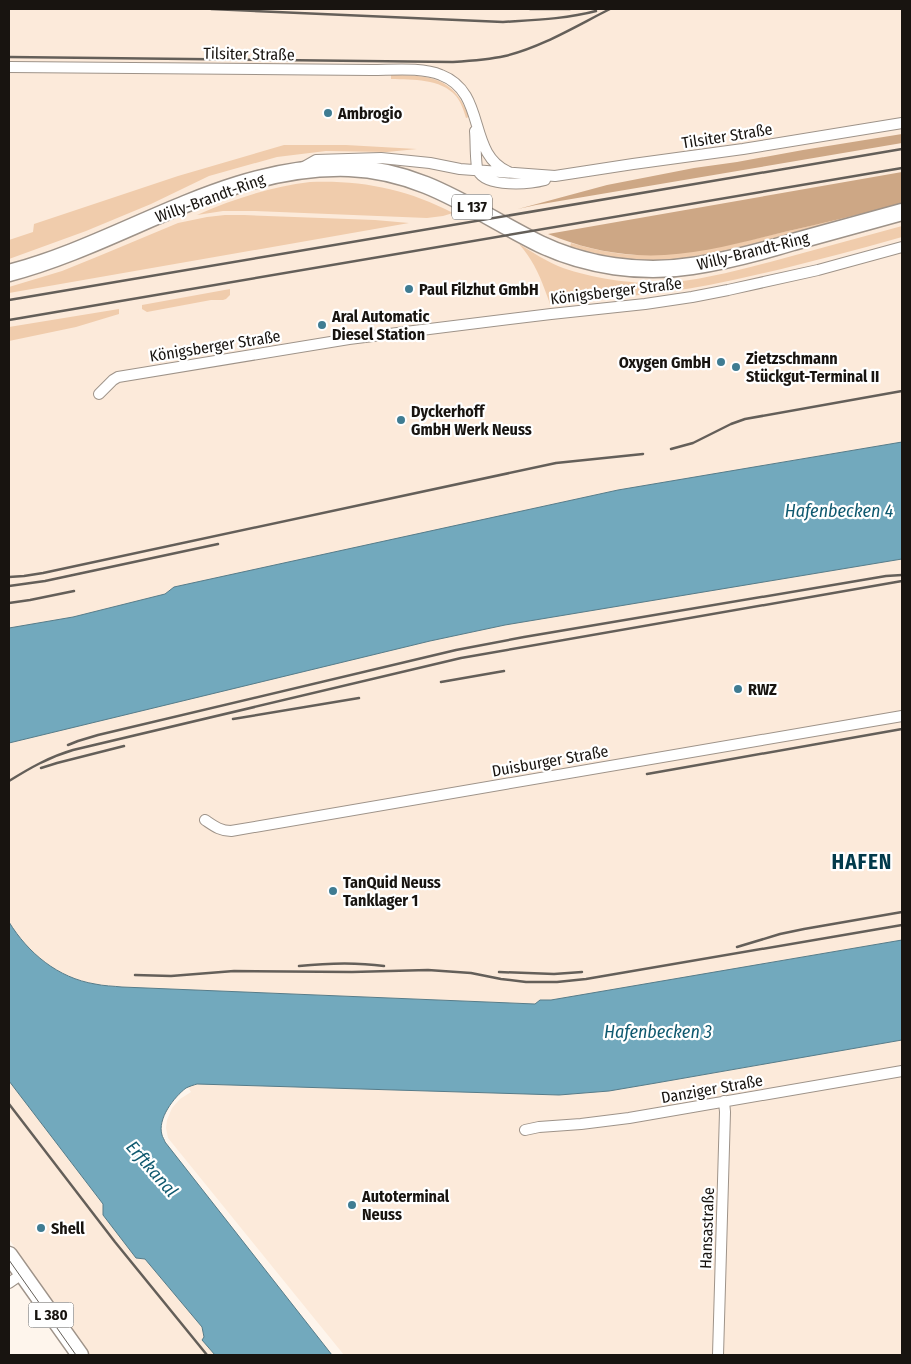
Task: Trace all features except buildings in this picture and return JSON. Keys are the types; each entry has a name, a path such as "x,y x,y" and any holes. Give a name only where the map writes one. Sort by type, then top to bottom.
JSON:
{"main road":[{"name":"Willy-Brandt-Ring","path":"9,273 51,260 202,197 236,185 273,175 327,168 351,168 374,171 411,179 454,197 541,244 556,250 598,263 642,269 690,267 742,257 902,212"},
{"name":"L 380","path":"9,1254 13,1277 67,1355"},
{"name":"L 380","path":"13,1277 80,1355"}],"street":[{"name":"Tilsiter Straße","path":"9,67 431,72 442,75 461,87 468,97 489,155 503,169 515,174"},
{"name":"Tilsiter Straße","path":"472,108 476,163 478,171 484,176 504,183 518,184 544,181 555,176"},
{"name":"Tilsiter Straße","path":"296,171 316,160 381,158 478,171 555,176 743,149 902,123"},
{"name":"Königsberger Straße","path":"99,394 118,377 349,339 692,297 818,270 902,247"},
{"name":"Duisburger Straße","path":"205,820 223,831 231,832 902,716"},
{"name":"Danziger Straße","path":"525,1130 629,1118 902,1071"},
{"name":"Hansastraße","path":"718,1355 724,1101"}],"shaded area":[{"path":"9,9 902,9 902,442 618,490 174,587 165,594 73,617 9,628"},
{"path":"391,75 418,76 439,81 456,94 469,117 466,118 461,104 450,90 426,81 391,79"},
{"path":"902,134 902,143 518,209 607,185 694,168"},
{"path":"284,145 346,145 417,149 387,152 326,151 277,157 209,176 151,204 86,231 9,259 9,240 33,232 34,224 178,176"},
{"path":"902,172 902,203 711,249 655,255 614,253 570,242 548,234"},
{"path":"310,182 348,183 384,188 419,198 453,213 427,218 255,211 223,211 197,215 252,194"},
{"path":"869,212 753,246 694,258 634,260 570,247 571,243 631,255 657,255 708,249"},
{"path":"225,215 375,220 409,223 9,293 9,287 62,271 178,223"},
{"path":"902,226 902,237 806,263 733,280 670,291 550,304 538,272 519,244 553,264 569,270 621,281 659,283 686,281 729,272"},
{"path":"230,289 230,295 223,300 211,300 147,312 142,309 142,305"},
{"path":"119,309 119,314 76,327 9,341 9,327"},
{"path":"902,559 902,940 551,1000 540,1000 535,1004 122,987 94,984 72,978 52,968 32,952 9,922 9,743 430,641 505,625"},
{"path":"902,1040 902,1355 344,1355 168,1138 166,1128 172,1108 180,1099 191,1092 188,1087 197,1084 559,1095 609,1091"},
{"path":"9,1081 103,1205 103,1215 136,1257 145,1259 202,1327 204,1337 202,1340 215,1355 90,1355 9,1239"}],"water":[{"name":"Hafenbecken 4","path":"902,442 902,559 505,625 430,641 9,743 9,628 73,617 165,594 174,587 618,490"},
{"name":"Hafenbecken 3","path":"9,922 25,944 45,962 69,976 98,985 535,1004 540,1000 551,1000 902,940 902,1040 609,1091 559,1095 197,1084 187,1087 176,1097 164,1115 161,1129 165,1142 332,1355 215,1355 202,1340 204,1337 202,1327 145,1259 136,1258 103,1215 103,1204 9,1081"}],"tram line":[{"path":"9,1260 76,1355"}],"railway":[{"path":"211,9 503,22 538,20 596,11"},
{"path":"530,9 570,9"},
{"path":"9,57 471,61 519,52 559,36 610,9"},
{"path":"9,300 902,149"},
{"path":"9,320 902,168"},
{"path":"671,449 693,443 745,419 902,391"},
{"path":"9,577 43,573 556,463 643,454"},
{"path":"9,586 45,581 218,544"},
{"path":"68,745 98,735 456,650 886,576 902,575"},
{"path":"9,781 40,763 73,750 461,658 902,581"},
{"path":"9,603 74,591"},
{"path":"441,682 504,671"},
{"path":"233,719 359,698"},
{"path":"647,774 902,729"},
{"path":"41,768 124,746"},
{"path":"737,947 780,934 902,912"},
{"path":"135,975 171,976 234,971 352,972 428,970 471,973 526,982 557,982 586,979 902,925"},
{"path":"299,966 342,963 384,966"},
{"path":"499,972 554,974 582,972"},
{"path":"9,1104 115,1242 207,1355"}],"place":[{"name":"Ambrogio","path":"328,113"},
{"name":"Paul Filzhut GmbH","path":"409,289"},
{"name":"Aral Automatic Diesel Station","path":"322,325"},
{"name":"Oxygen GmbH","path":"721,362"},
{"name":"Zietzschmann Stückgut-Terminal II","path":"736,367"},
{"name":"Dyckerhoff GmbH Werk Neuss","path":"401,420"},
{"name":"RWZ","path":"738,689"},
{"name":"TanQuid Neuss Tanklager 1","path":"333,891"},
{"name":"Autoterminal Neuss","path":"352,1205"},
{"name":"Shell","path":"41,1228"}],"district":[{"name":"HAFEN","path":"862,862"}],"water label":[{"name":"Erftkanal","path":"152,1169"}]}
